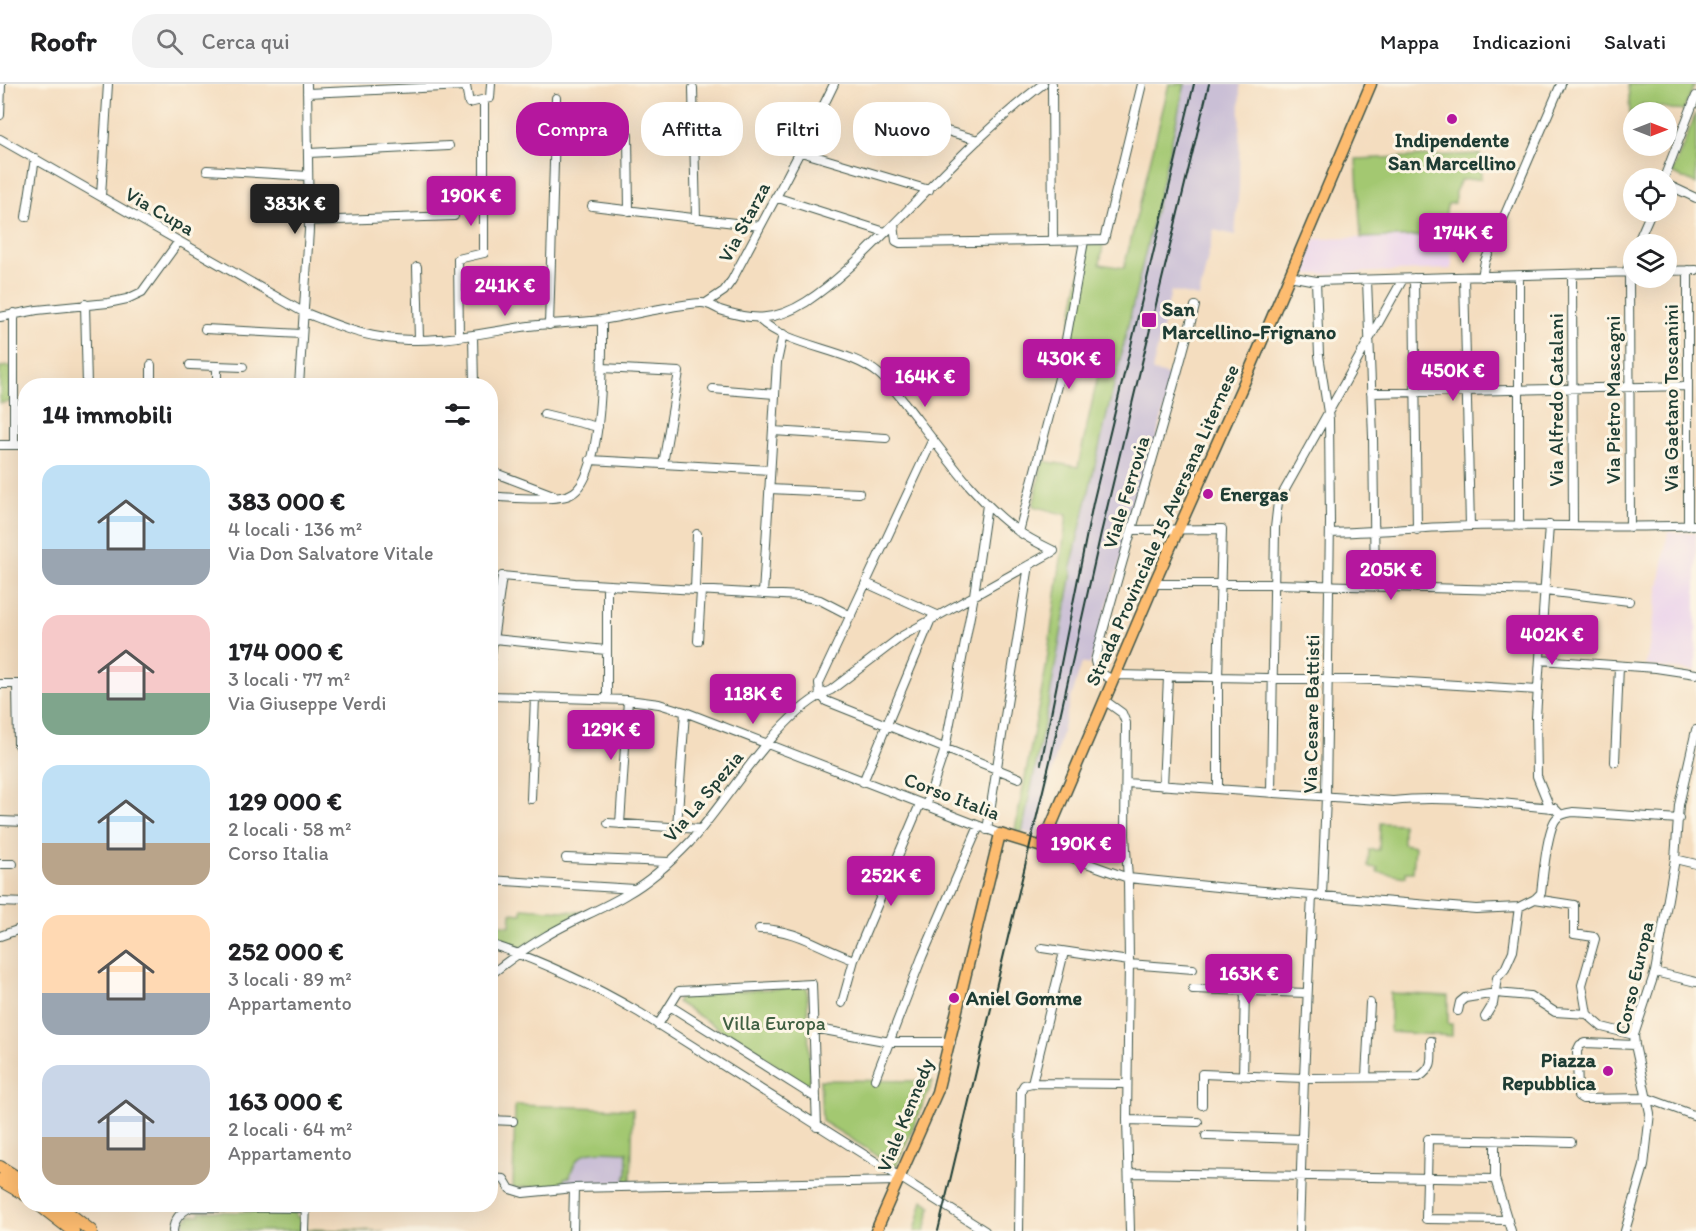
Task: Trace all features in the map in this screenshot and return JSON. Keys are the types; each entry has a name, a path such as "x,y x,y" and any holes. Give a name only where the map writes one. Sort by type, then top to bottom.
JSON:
{"highway":[{"path":"0,1167 18,1178"},
{"path":"0,1180 18,1191"},
{"path":"48,1212 73,1231"},
{"path":"67,1212 91,1231"}],"main road":[{"name":"Strada Provinciale 15 Aversana Liternese","path":"1042,847 1371,84"},
{"name":"Corso Italia","path":"1000,834 1042,847"},
{"name":"Viale Kennedy","path":"876,1231 937,1092 1000,834"}],"street":[{"path":"0,115 2,84"},
{"path":"101,196 108,84"},
{"path":"299,378 309,221 307,89 466,86 470,103 490,98 491,84"},
{"name":"Via Starza","path":"825,102 834,84"},
{"path":"706,303 745,318 759,319 789,311 807,301 870,248 978,140 1022,99 1043,84"},
{"path":"1052,84 1053,240"},
{"path":"894,224 896,241 900,243 1104,240 1142,84"},
{"path":"1482,277 1485,261 1561,84"},
{"path":"693,88 696,219"},
{"path":"1668,168 1696,96"},
{"path":"549,325 556,98"},
{"path":"459,337 458,259 484,253 484,100"},
{"path":"951,132 978,140"},
{"name":"Via Cupa","path":"0,139 303,312 353,332 383,338 419,339 472,336 602,320 678,305 706,303"},
{"path":"309,153 448,146"},
{"path":"629,156 630,211"},
{"name":"Via Starza","path":"706,303 724,291 799,156"},
{"path":"814,156 929,190"},
{"path":"26,217 35,158"},
{"path":"207,170 308,176"},
{"path":"1677,189 1696,198"},
{"path":"775,197 885,232"},
{"path":"592,206 759,226"},
{"path":"309,221 454,216"},
{"path":"0,317 14,313 117,302 142,292 178,241"},
{"path":"759,319 766,326 783,334 861,363 878,373 896,390 987,505 1019,532 1059,378 1084,241"},
{"path":"417,267 419,339"},
{"path":"1677,271 1692,270"},
{"name":"Via Gaetano Toscanini","path":"1692,270 1688,386 1692,525"},
{"path":"1289,276 1316,281 1623,272"},
{"name":"Via Alfredo Catalani","path":"1572,274 1573,525"},
{"path":"1519,276 1520,526"},
{"path":"1464,277 1470,526"},
{"path":"1414,278 1418,530"},
{"path":"1271,793 1278,502 1403,279"},
{"path":"1367,280 1375,587"},
{"name":"Via Cesare Battisti","path":"1316,281 1319,355 1328,411 1330,533 1322,896"},
{"name":"Via Pietro Mascagni","path":"1629,288 1630,527"},
{"path":"85,304 87,378"},
{"name":"Viale Ferrovia","path":"1114,678 1101,675 1096,668 1095,660 1120,567 1174,391 1195,306"},
{"path":"14,313 14,445"},
{"path":"498,497 569,495 578,489 586,475 590,460 602,399 602,320"},
{"path":"205,329 302,334"},
{"path":"763,594 777,362 783,334"},
{"path":"472,336 474,378"},
{"path":"151,365 151,378"},
{"path":"190,365 243,367"},
{"path":"217,366 217,378"},
{"path":"602,369 679,372 663,464"},
{"path":"1371,393 1688,386"},
{"path":"713,389 775,394"},
{"path":"544,414 597,427"},
{"path":"772,431 886,438"},
{"path":"933,439 819,683 820,694 826,701 1019,778"},
{"path":"0,445 18,445"},
{"path":"590,460 770,470"},
{"path":"498,474 556,496"},
{"path":"769,489 859,493"},
{"path":"842,1003 854,960 923,805 945,749 974,595 987,505"},
{"path":"1549,525 1536,717 1537,776 1550,808"},
{"path":"1330,533 1470,526 1692,525"},
{"path":"1131,530 1222,529 1218,789"},
{"name":"Via La Spezia","path":"498,970 545,936 650,879 700,829 767,745 803,707 820,694 831,690 902,636 1054,551 1019,532"},
{"path":"697,534 698,641"},
{"path":"874,1079 922,957 983,828 997,770 1029,565"},
{"path":"498,608 502,576 607,585 800,596 820,600 851,616"},
{"path":"863,782 934,617 866,582"},
{"path":"1154,584 1275,584 1545,591 1629,600"},
{"path":"607,585 607,699"},
{"path":"498,639 606,650"},
{"path":"1540,660 1696,674"},
{"path":"1615,762 1619,666"},
{"path":"1163,786 1168,676"},
{"path":"1114,678 1168,676 1393,680 1538,690"},
{"path":"0,684 18,684"},
{"name":"Corso Italia","path":"498,696 628,699 659,704 1000,834"},
{"path":"531,799 535,698"},
{"path":"620,824 628,699"},
{"path":"1104,700 1125,717 1125,835 1129,962 1127,1120 1130,1231"},
{"path":"677,827 685,712"},
{"name":"Corso Europa","path":"1625,1231 1644,1166 1650,1113 1634,1035 1655,972 1676,859 1679,805 1696,732"},
{"path":"1126,783 1393,801 1411,799 1492,803 1554,808 1561,815"},
{"path":"1485,1017 1493,1004 1497,978 1505,969 1513,951 1519,907 1535,899 1541,893 1549,841 1555,820 1561,815 1573,812 1679,819"},
{"path":"0,821 18,822"},
{"path":"608,823 700,829"},
{"name":"Corso Italia","path":"1042,847 1128,878 1476,909 1519,907"},
{"path":"566,858 669,862"},
{"path":"1676,859 1696,864"},
{"path":"0,864 13,864"},
{"path":"498,880 635,889"},
{"path":"1299,1231 1312,895"},
{"path":"1535,899 1574,904 1574,934 1595,939 1582,984 1587,1014"},
{"path":"0,902 18,903"},
{"path":"759,929 778,929 796,934 831,952 854,960"},
{"path":"0,936 18,931"},
{"path":"498,947 521,954 606,993 985,1231"},
{"path":"1042,948 1129,962 1193,969"},
{"path":"1032,1083 1064,952"},
{"path":"1655,972 1696,982"},
{"path":"658,1024 679,991 812,984 817,1126"},
{"path":"1192,989 1307,993"},
{"path":"1243,1076 1245,991"},
{"path":"1458,1011 1460,1002 1465,998 1496,993 1530,996 1555,1012 1587,1014 1602,1027 1634,1035"},
{"path":"1366,1077 1370,1003"},
{"path":"670,1006 816,1098"},
{"path":"813,1028 890,1042 951,1042"},
{"path":"1202,1105 1202,1074 1304,1078 1419,1077 1432,1064 1431,1041"},
{"path":"1635,1045 1584,1043 1580,1045 1577,1051 1577,1095 1583,1099 1647,1098 1696,1116"},
{"path":"1019,1231 1021,1090 1024,1085 1032,1083 1127,1084"},
{"path":"498,1120 513,1121"},
{"path":"1127,1120 1198,1122"},
{"path":"1206,1137 1302,1139"},
{"path":"1508,1220 1426,1219 1428,1139 1572,1142"},
{"path":"1495,1140 1495,1179 1511,1231"},
{"path":"1129,1173 1495,1179"},
{"path":"498,1179 504,1179 510,1190 523,1193 574,1188 899,1179"},
{"path":"573,1231 574,1188"},
{"path":"173,1231 176,1220 182,1212"},
{"path":"306,1212 306,1231"}],"shaded area":[{"path":"1185,84 1240,84 1239,187 1235,235 1214,230 1199,297 1171,291 1152,371 1174,377 1090,665 1082,663 1068,708 1036,836 1022,831 1048,706 1072,573 1071,567"},
{"path":"1451,236 1452,269 1318,274 1309,274 1303,270 1315,239"},
{"path":"1668,532 1696,533 1696,671 1646,666"},
{"path":"587,1152 627,1152 627,1174 624,1182 564,1185 564,1177 571,1176 575,1160"}],"green space":[{"path":"1169,84 1185,84 1071,567 1072,573 1048,706 1022,833 1015,830 1046,668 1067,515 1033,506 1043,461 1078,467 1100,366 1064,360 1085,245 1103,245 1100,264 1124,268"},
{"path":"1628,84 1695,84 1683,111 1677,110 1677,102 1629,102"},
{"path":"1696,113 1696,184 1677,175 1677,168 1674,168"},
{"path":"1480,154 1481,179 1461,180 1455,192 1455,203 1448,204 1446,210 1445,230 1429,231 1429,236 1361,238 1356,159"},
{"path":"11,366 11,402 0,403 0,367"},
{"path":"1380,823 1403,824 1403,844 1415,846 1413,872 1406,872 1406,877 1377,872 1378,868 1368,867 1369,850 1379,850"},
{"path":"522,908 581,912 521,948 498,940 498,924 510,926 511,913 522,914"},
{"name":"Villa Europa","path":"807,987 810,1087 677,1002 682,994"},
{"path":"1390,993 1448,996 1448,1024 1452,1024 1452,1036 1390,1032"},
{"path":"820,1080 933,1081 896,1167 822,1121"},
{"path":"515,1105 633,1109 631,1181 624,1182 627,1174 627,1152 599,1151 591,1152 578,1159 570,1177 564,1178 564,1185 513,1188"},
{"path":"923,1200 931,1206 925,1231 915,1231"},
{"path":"200,1212 296,1213 296,1217 300,1217 300,1229 384,1231 185,1231 185,1218 189,1218 189,1215 200,1215"}],"railway":[{"path":"1041,764 1093,503 1194,84"},
{"path":"938,1231 1050,761 1101,533 1209,84"}],"place":[{"name":"Indipendente San Marcellino","path":"1452,119"},
{"name":"San Marcellino-Frignano","path":"1149,320"},
{"name":"Energas","path":"1208,494"},
{"name":"Aniel Gomme","path":"954,998"},
{"name":"Piazza Repubblica","path":"1608,1071"}]}
